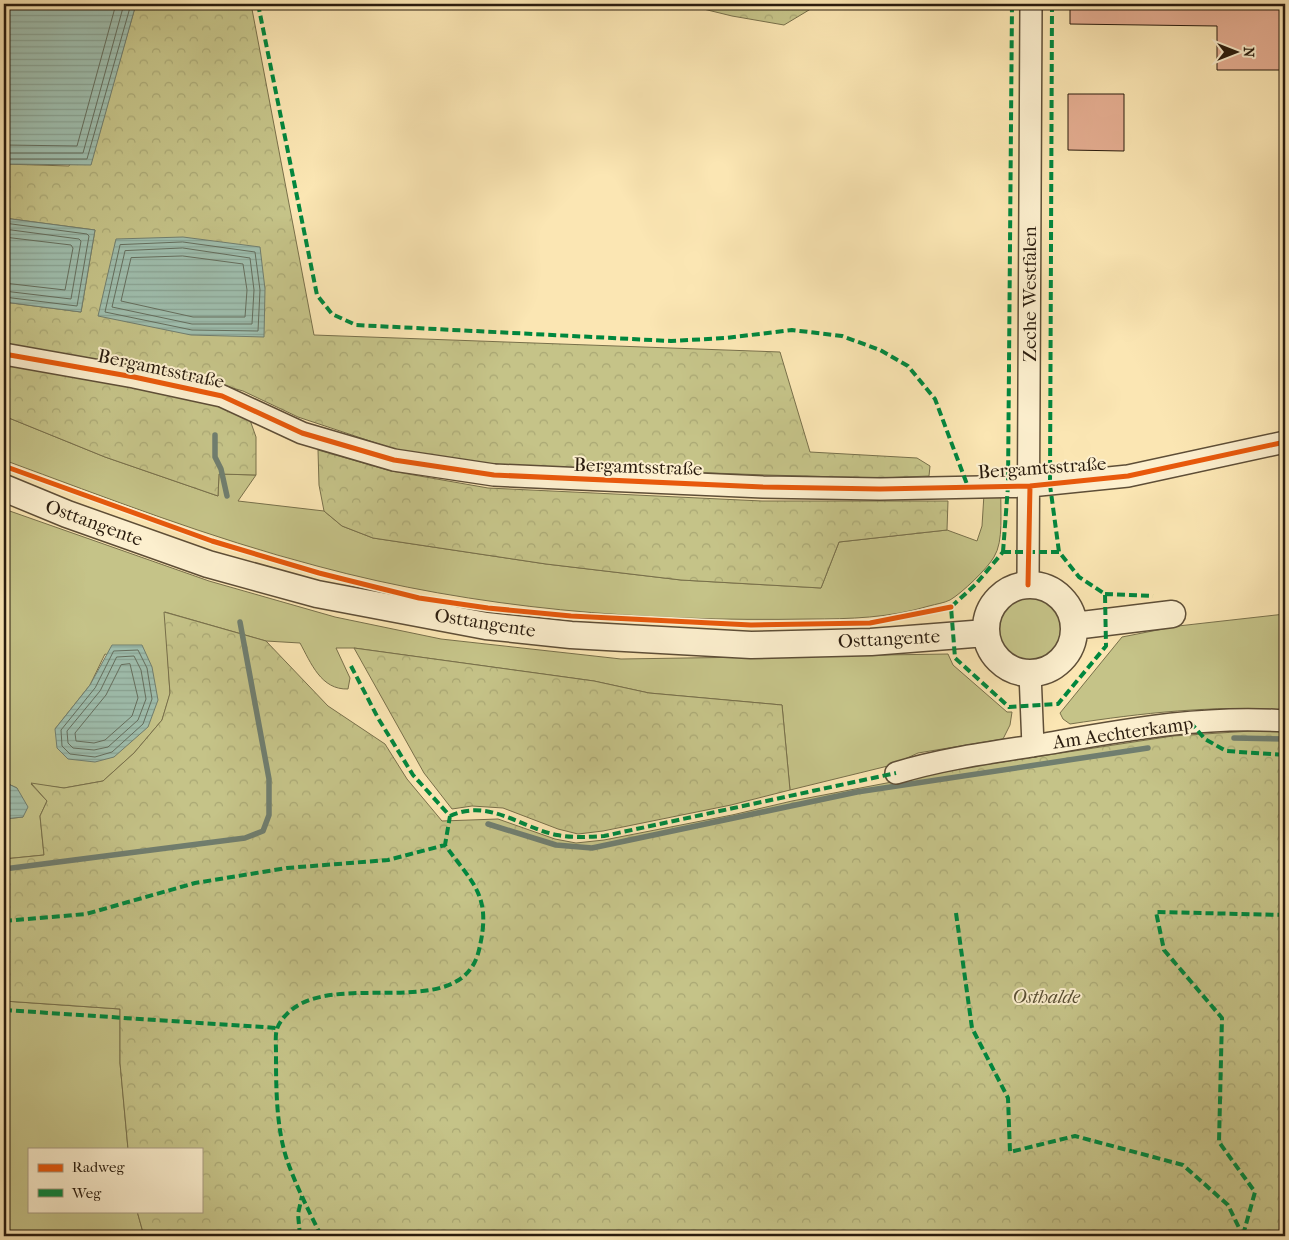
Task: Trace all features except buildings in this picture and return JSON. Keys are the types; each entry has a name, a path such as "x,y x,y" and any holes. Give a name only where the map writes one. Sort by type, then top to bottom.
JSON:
{"street":[{"name":"Zeche Westfalen","path":"1028,585 1031,4"},
{"name":"Bergamtsstraße","path":"4,354 134,377 222,396 302,433 394,460 494,475 763,487 1030,486 1128,476 1285,442"},
{"name":"Osttangente","path":"4,488 67,514 208,564 317,594 486,626 571,635 751,644 871,642 986,633"},
{"path":"1028,585 1042,586 1054,592 1064,601 1071,612 1074,626 1072,640 1067,653 1057,664 1045,670 1030,673 1012,668 996,657 989,646 986,633 987,619 992,605 1014,587 1028,585"},
{"path":"1074,626 1172,614"},
{"name":"Am Aechterkamp","path":"1030,673 1033,746 1163,723 1265,719 1285,721"},
{"path":"896,773 935,761 1033,746"}],"green space":[{"path":"136,4 251,4 314,335 780,352 810,452 917,458 930,466 929,476 881,478 497,465 397,450 298,417 243,391 184,374 4,346 4,302 81,312 95,230 4,218 4,164 69,166 117,70"},
{"path":"683,4 819,4 784,25 732,16"},
{"path":"4,361 132,385 219,405 250,420 256,437 256,475 219,474 218,496 105,457 4,416"},
{"path":"4,416 105,457 218,496 219,474 256,475 238,501 324,511 342,526 373,538 546,564 681,580 821,588 839,542 947,530 977,541 982,526 984,494 1001,492 999,543 991,562 955,597 943,603 899,613 854,618 747,619 623,615 561,610 438,593 377,581 277,555 159,517 4,460"},
{"path":"318,450 391,471 488,488 762,501 948,501 947,530 839,542 821,588 681,580 546,564 373,538 342,526 324,511 319,485"},
{"path":"4,509 209,581 335,617 441,639 621,659 948,654 953,665 1007,712 1012,712 1010,725 1003,739 918,753 892,765 790,790 782,705 649,693 594,681 354,648 336,648 350,678 348,689 339,688 331,685 318,674 300,643 266,641 165,612 170,694 162,720 134,753 103,781 64,788 31,784 47,801 40,816 44,855 4,859 4,819 23,817 17,788 4,782","holes":["105,654 152,667 55,729 90,685"]},
{"path":"1037,594 1050,600 1059,609 1063,615 1065,629 1063,643 1055,654 1044,662 1023,664 1016,662 1005,654 997,643 995,622 997,615 1005,604 1016,596"},
{"name":"Osthalde","path":"164,612 266,641 328,706 385,744 407,779 442,821 498,819 555,839 576,843 604,840 732,815 792,801 976,766 1173,736 1267,730 1285,731 1285,1236 144,1236 137,1212 202,1212 202,1148 128,1148 120,1063 120,1009 4,1001 4,859 44,855 40,816 47,801 31,783 64,788 103,781 134,753 162,720 170,693"},
{"path":"1285,614 1285,710 1204,709 1124,716 1070,724 1063,719 1060,713 1122,637 1178,626"},
{"path":"354,648 594,681 649,693 782,705 790,790 731,805 603,831 578,834 558,829 503,808 472,806 452,809 424,773"},
{"path":"4,1001 120,1009 120,1063 128,1148 28,1148 28,1212 137,1212 144,1236 4,1236"}],"water":[{"path":"4,4 136,4 91,165 4,164"},
{"path":"4,218 95,230 81,312 4,302"},
{"path":"183,237 260,247 265,289 264,337 191,335 98,316 116,239"},
{"path":"112,645 142,645 152,667 158,700 148,727 114,757 95,762 68,759 57,748 55,729 90,685"},
{"path":"4,782 17,788 28,807 23,817 4,819"}],"waterway":[{"path":"215,435 215,457 221,469 227,496"},
{"path":"4,869 245,838 263,831 269,815 269,779 240,622"},
{"path":"1234,738 1285,739"},
{"path":"488,824 556,845 592,848 857,792 1148,748"}],"marked path":[{"path":"258,4 317,295 332,314 356,325 671,341 726,338 792,330 842,336 880,350 908,366 935,399 968,487"},
{"path":"1003,552 1008,486 1012,4"},
{"path":"1052,4 1050,485 1059,552"},
{"path":"1003,552 1059,552 1079,577 1105,594 1106,646 1058,704 1009,707 955,658 951,607 975,585 1003,552"},
{"path":"1105,594 1153,596"},
{"path":"351,666 378,718 413,775 450,816"},
{"path":"1190,722 1205,739 1226,751 1285,755"},
{"path":"450,816 464,811 478,810 505,816 557,835 575,837 604,836 896,773"},
{"path":"321,1236 294,1179 283,1147 277,1093 277,1029 285,1016 305,1002 331,995 421,991 447,986 467,973 479,950 482,932 482,904 472,882 445,845 450,816"},
{"path":"4,921 86,914 195,883 287,868 388,860 445,845"},
{"path":"1243,1235 1255,1192 1219,1142 1222,1018 1164,950 1156,912 1285,915"},
{"path":"956,913 972,1028 1008,1098 1010,1152 1075,1136 1183,1165 1228,1205 1243,1236"},
{"path":"4,1010 277,1028"},
{"path":"300,1236 298,1214 302,1196"}],"cycle path":[{"path":"4,354 134,377 222,396 302,433 394,460 494,475 763,487 880,489 1030,486 1128,476 1285,442"},
{"path":"4,466 212,541 319,573 419,598 488,608 571,616 751,625 870,623 951,607"},
{"path":"1028,585 1030,486"}]}
